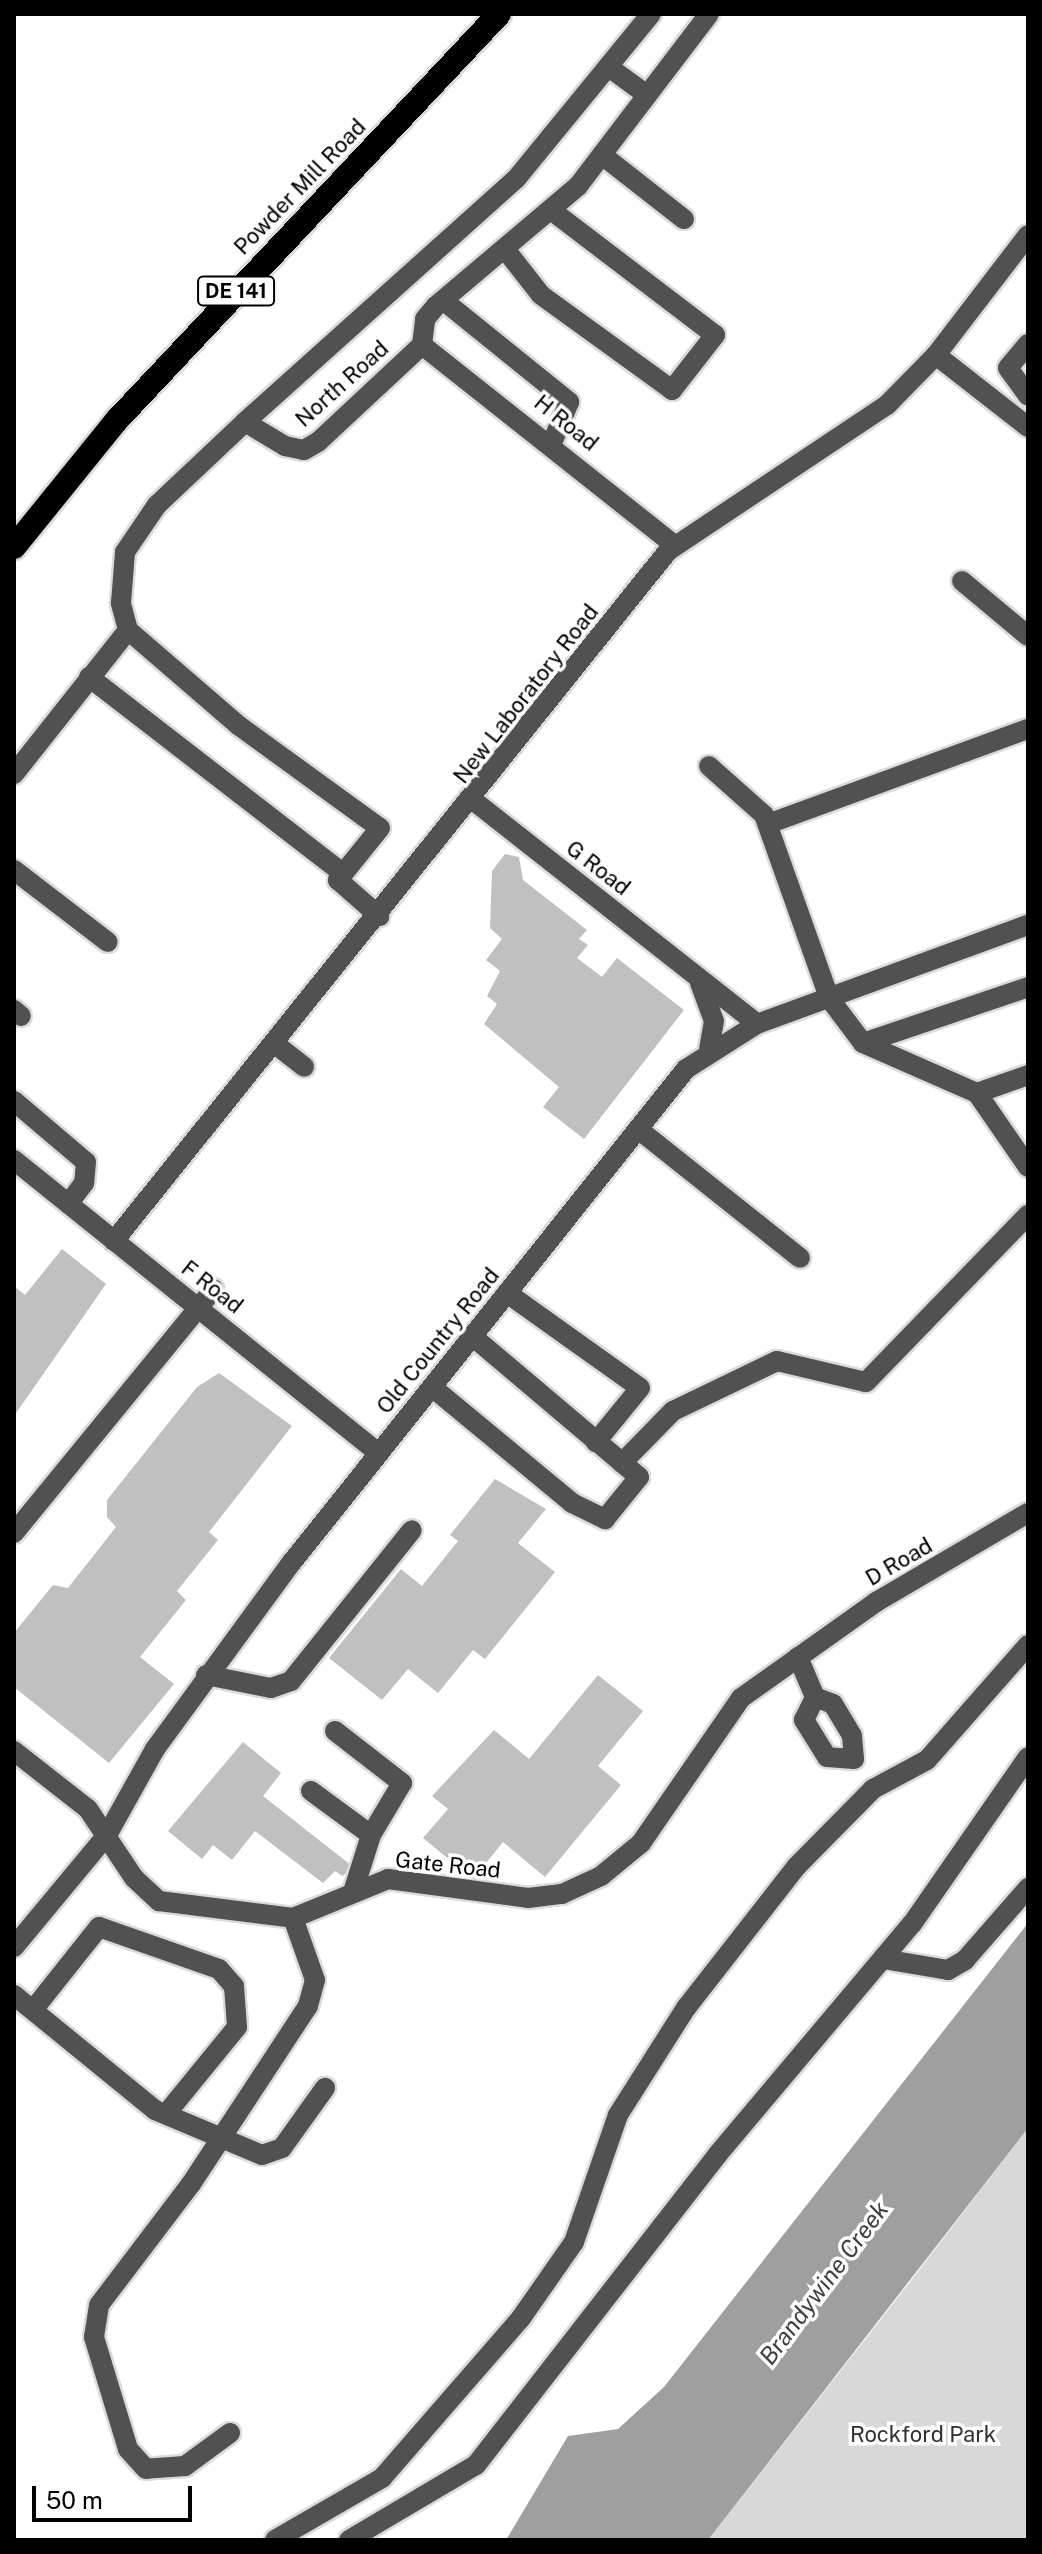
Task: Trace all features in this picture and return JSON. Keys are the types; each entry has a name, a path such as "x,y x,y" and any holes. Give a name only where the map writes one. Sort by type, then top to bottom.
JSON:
{"highway":[{"name":"Powder Mill Road","path":"14,547 216,312 471,48 499,14"},
{"name":"Powder Mill Road","path":"471,48 510,14"}],"lane":[{"path":"379,916 338,880 380,828 272,748 128,630 121,582 133,533 245,422 516,179 610,68 651,14"},
{"name":"North Road","path":"245,422 304,450 422,345 425,319 552,211 602,155 709,14"},
{"path":"610,68 647,95"},
{"path":"602,155 684,219"},
{"path":"505,249 541,295 672,390 715,335 552,211"},
{"name":"New Laboratory Road","path":"114,1241 474,801 674,545 862,426 936,355 1028,235"},
{"path":"444,301 569,402 552,443"},
{"path":"1028,344 1008,368 1028,396"},
{"name":"H Road","path":"422,345 552,443 674,545"},
{"path":"936,355 1025,419"},
{"path":"962,581 1028,636"},
{"path":"14,774 128,630"},
{"path":"89,677 343,873"},
{"path":"768,824 1028,729"},
{"path":"709,766 768,824 829,998 863,1043 977,1093 1028,1167"},
{"name":"G Road","path":"474,801 757,1024"},
{"path":"14,870 108,942"},
{"name":"Old Country Road","path":"14,1947 107,1835 206,1675 638,1129 709,1049 757,1024 1028,925"},
{"path":"693,973 714,1021 709,1049"},
{"path":"863,1043 1028,987"},
{"path":"275,1044 304,1067"},
{"path":"977,1093 1028,1075"},
{"path":"14,1101 86,1162 84,1183 68,1204"},
{"path":"638,1129 800,1258"},
{"name":"F Road","path":"14,1160 379,1453"},
{"path":"622,1463 673,1411 777,1361 866,1382 1028,1215"},
{"path":"14,1533 214,1289"},
{"path":"507,1293 640,1388 596,1442"},
{"path":"432,1387 572,1503 605,1519 639,1477 472,1336"},
{"name":"D Road","path":"798,1657 1028,1513"},
{"path":"206,1675 271,1688 291,1681 412,1530"},
{"path":"275,2540 382,2478 550,2282 574,2242 599,2155 642,2069 796,1867 873,1789 927,1760 1028,1645"},
{"path":"798,1657 815,1697 833,1704 852,1736 854,1759 873,1789"},
{"name":"Gate Road","path":"293,1918 353,1892 399,1879 528,1898 578,1889 641,1843 741,1698 798,1657"},
{"path":"815,1697 804,1720 827,1757 854,1759"},
{"path":"335,1731 402,1783 371,1835 353,1892"},
{"path":"14,1751 88,1809 134,1878 159,1901 293,1918 315,1980 308,2006 222,2136 99,2305 94,2337 128,2449 146,2469 185,2466 230,2433"},
{"path":"349,2540 476,2465 718,2154 883,1959 1028,1757"},
{"path":"311,1791 371,1835"},
{"path":"883,1959 948,1970 965,1960 1028,1888"},
{"path":"33,2010 99,1927 219,1969 234,1986 237,2027 166,2114"},
{"path":"14,1995 166,2114 271,2155 325,2088"}],"green space":[{"name":"Rockford Park","path":"1028,2128 1028,2540 708,2540 906,2287"}],"water":[{"name":"Brandywine Creek","path":"1028,1923 1028,2128 708,2540 506,2540 568,2436 618,2429 664,2387"}],"building":[{"path":"505,854 519,857 523,880 587,930 579,939 588,945 577,958 602,977 617,958 684,1010 584,1139 543,1107 559,1087 484,1024 497,1004 487,996 500,971 486,960 502,939 490,928 492,871"},
{"path":"62,1249 106,1284 14,1416 14,1286 25,1295"},
{"path":"219,1373 292,1426 209,1532 218,1540 177,1591 186,1600 140,1657 174,1684 109,1763 14,1687 14,1633 53,1585 68,1588 116,1527 107,1517 107,1500 197,1387"},
{"path":"495,1479 546,1509 518,1543 555,1572 485,1659 473,1650 438,1693 408,1669 382,1700 329,1658 401,1569 422,1586 458,1541 450,1535"},
{"path":"598,1675 643,1711 598,1766 621,1785 545,1877 503,1842 473,1879 423,1838 448,1809 432,1796 494,1730 529,1759"},
{"path":"243,1742 281,1773 263,1796 352,1866 343,1876 335,1871 323,1883 255,1831 232,1860 213,1845 202,1859 168,1831"}]}
